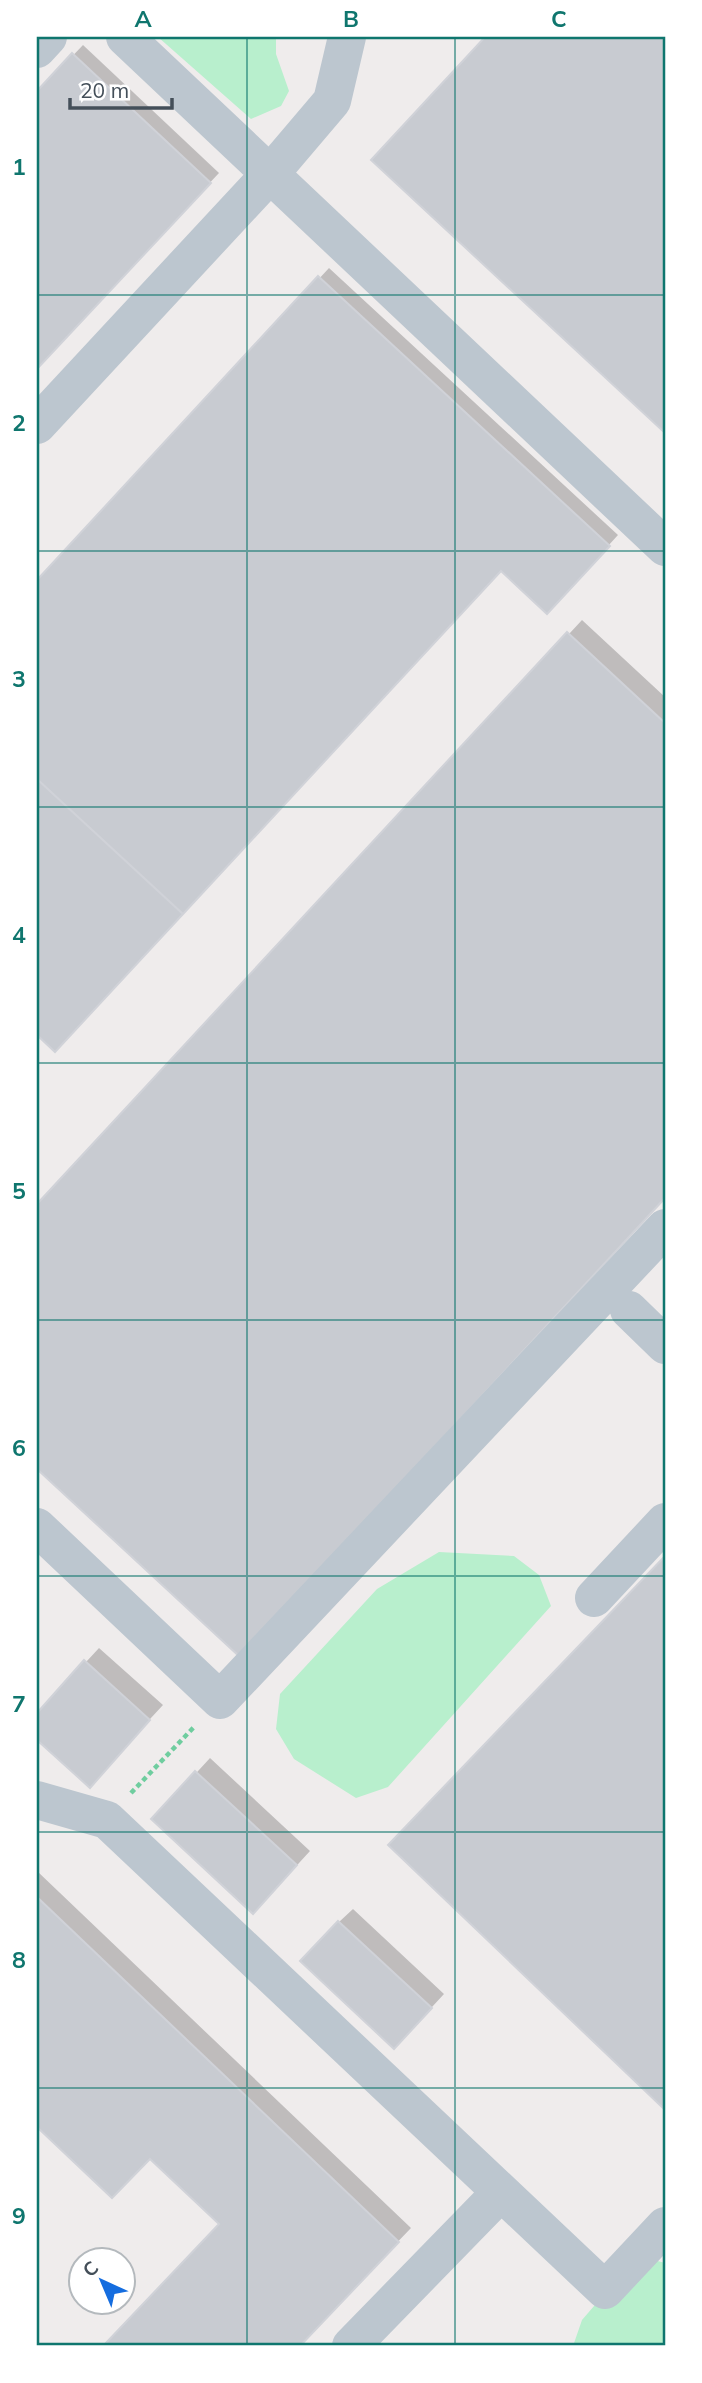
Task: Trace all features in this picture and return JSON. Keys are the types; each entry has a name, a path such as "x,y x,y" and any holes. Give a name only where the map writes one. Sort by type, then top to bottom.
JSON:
{"lane":[{"path":"37,49 48,37"},
{"path":"125,37 665,547"},
{"path":"37,425 270,174 332,101 347,37"},
{"path":"37,1527 220,1700 665,1228"},
{"path":"629,1310 665,1345"},
{"path":"594,1598 665,1522"},
{"path":"37,1800 107,1820 605,2290 665,2226"},
{"path":"351,2346 502,2192"}],"path":[{"path":"107,1820 220,1700"}],"green space":[{"path":"158,37 276,37 276,54 289,91 281,106 251,119"},
{"path":"439,1552 514,1556 539,1575 551,1606 388,1787 356,1798 294,1759 276,1729 280,1694 377,1589"},
{"path":"654,2260 665,2263 665,2346 573,2346 582,2320 619,2277"}],"building":[{"path":"485,37 665,37 665,433 371,160"},
{"path":"72,53 211,183 37,369 37,91"},
{"path":"318,276 610,546 547,614 501,571 183,914 37,779 37,580"},
{"path":"567,632 665,723 665,1198 240,1657 37,1469 37,1204"},
{"path":"37,779 183,914 55,1052 37,1035"},
{"path":"665,1556 665,2110 388,1845"},
{"path":"84,1660 150,1720 90,1788 37,1740 37,1713"},
{"path":"195,1771 297,1865 253,1914 151,1819"},
{"path":"37,1897 399,2242 300,2346 103,2346 132,2316 136,2316 136,2311 219,2224 150,2159 112,2198 37,2127"},
{"path":"338,1921 432,2008 394,2049 300,1961"}]}
